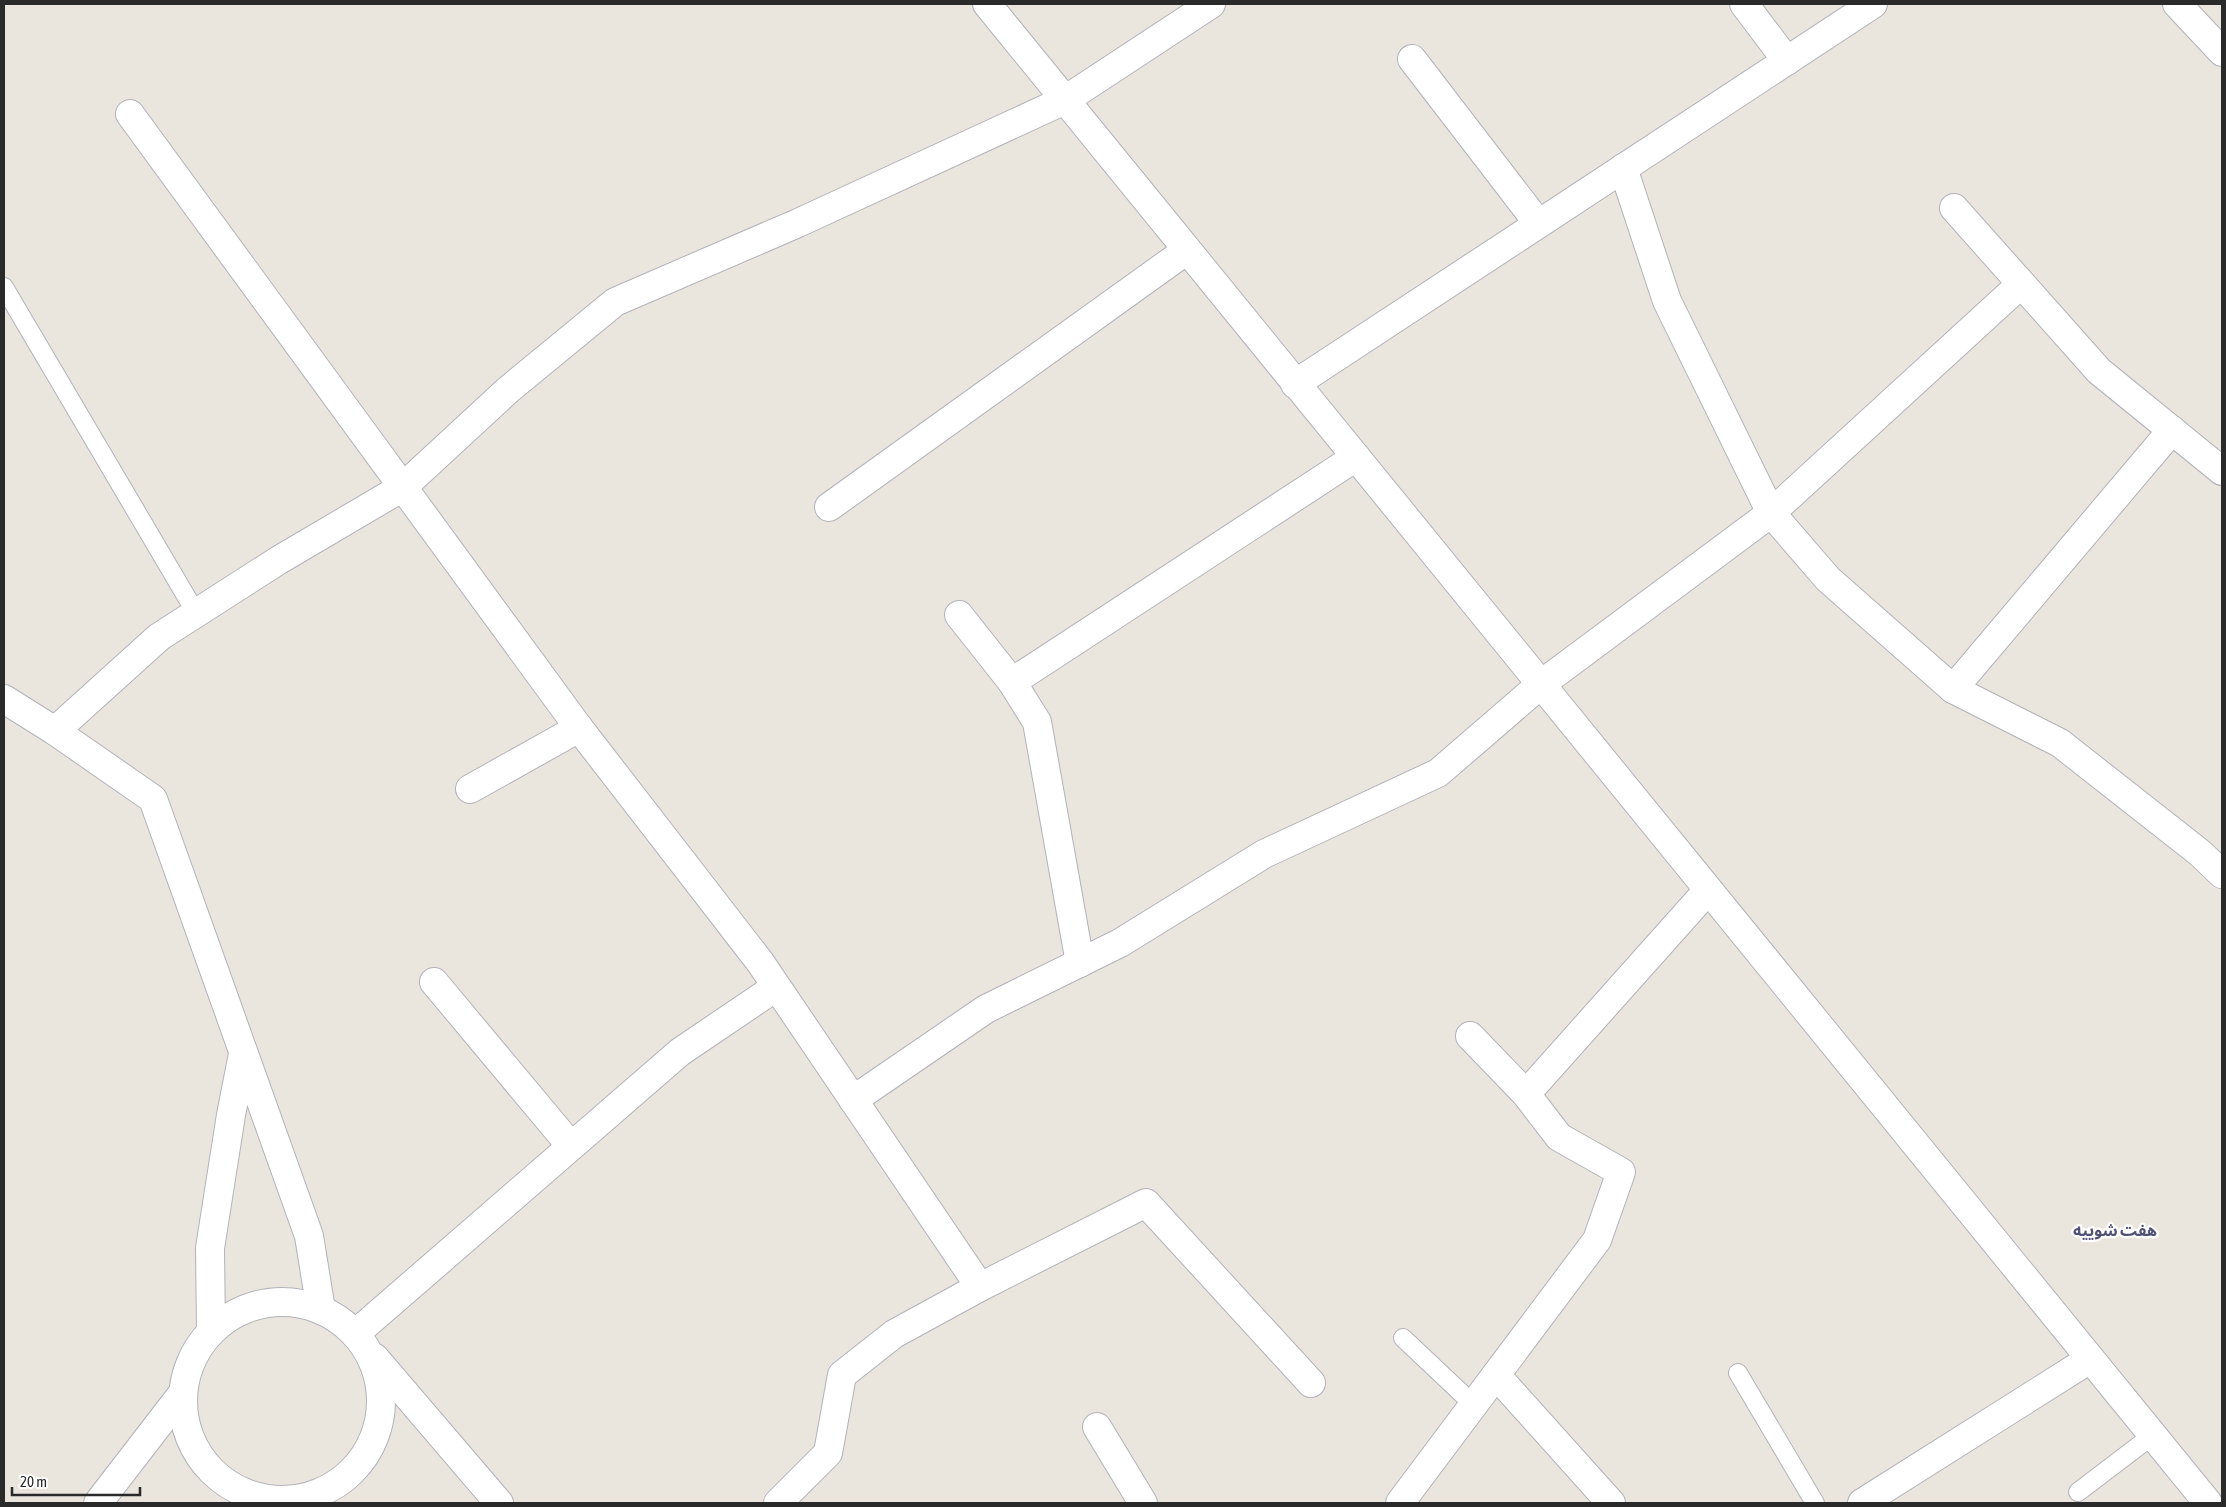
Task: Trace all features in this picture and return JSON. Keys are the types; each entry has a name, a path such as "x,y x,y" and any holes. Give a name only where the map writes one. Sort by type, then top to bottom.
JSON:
{"street":[{"path":"987,4 2208,1503"},
{"path":"55,730 159,636 279,560 403,487 508,390 615,302 798,223 1065,100 1211,4"},
{"path":"1744,4 1787,60"},
{"path":"1295,384 1873,4"},
{"path":"2176,4 2222,52"},
{"path":"1412,59 1538,224"},
{"path":"130,114 579,728 760,962 980,1287"},
{"path":"1623,168 1667,302 1771,513 1828,579 1954,689 2060,743 2200,853 2222,874"},
{"path":"1954,208 2099,371 2222,471"},
{"path":"829,507 1187,250"},
{"path":"853,1100 986,1008 1120,943 1264,854 1438,773 1540,685 1771,513 2022,284"},
{"path":"1954,689 2172,430"},
{"path":"1012,682 1356,457"},
{"path":"959,615 1012,682 1037,722 1080,962"},
{"path":"4,699 55,730 153,799 309,1236 321,1310"},
{"path":"470,789 579,728"},
{"path":"1526,1094 1708,890"},
{"path":"434,982 571,1146"},
{"path":"360,1340 571,1146 680,1052 776,987"},
{"path":"1400,1503 1597,1240 1621,1172 1559,1137 1526,1094 1470,1036"},
{"path":"211,1331 210,1248 243,1052"},
{"path":"778,1503 828,1453 842,1375 894,1334 980,1287 1146,1203 1311,1383"},
{"path":"360,1340 378,1375 381,1405 376,1435 362,1461 340,1483 313,1496 269,1501 225,1484 201,1459 185,1429 182,1394 187,1371 193,1357 211,1331 229,1316 274,1302 298,1303 321,1310 339,1321 360,1340 499,1503"},
{"path":"1862,1503 2090,1359"},
{"path":"1496,1375 1611,1503"},
{"path":"98,1503 182,1394"},
{"path":"1097,1427 1143,1503"}],"lane":[{"path":"4,287 196,613"},
{"path":"1403,1338 1474,1405"},
{"path":"1738,1374 1815,1503"},
{"path":"2078,1492 2153,1435"}],"district":[{"name":"هفت شوییه","path":"2115,1230"}]}
